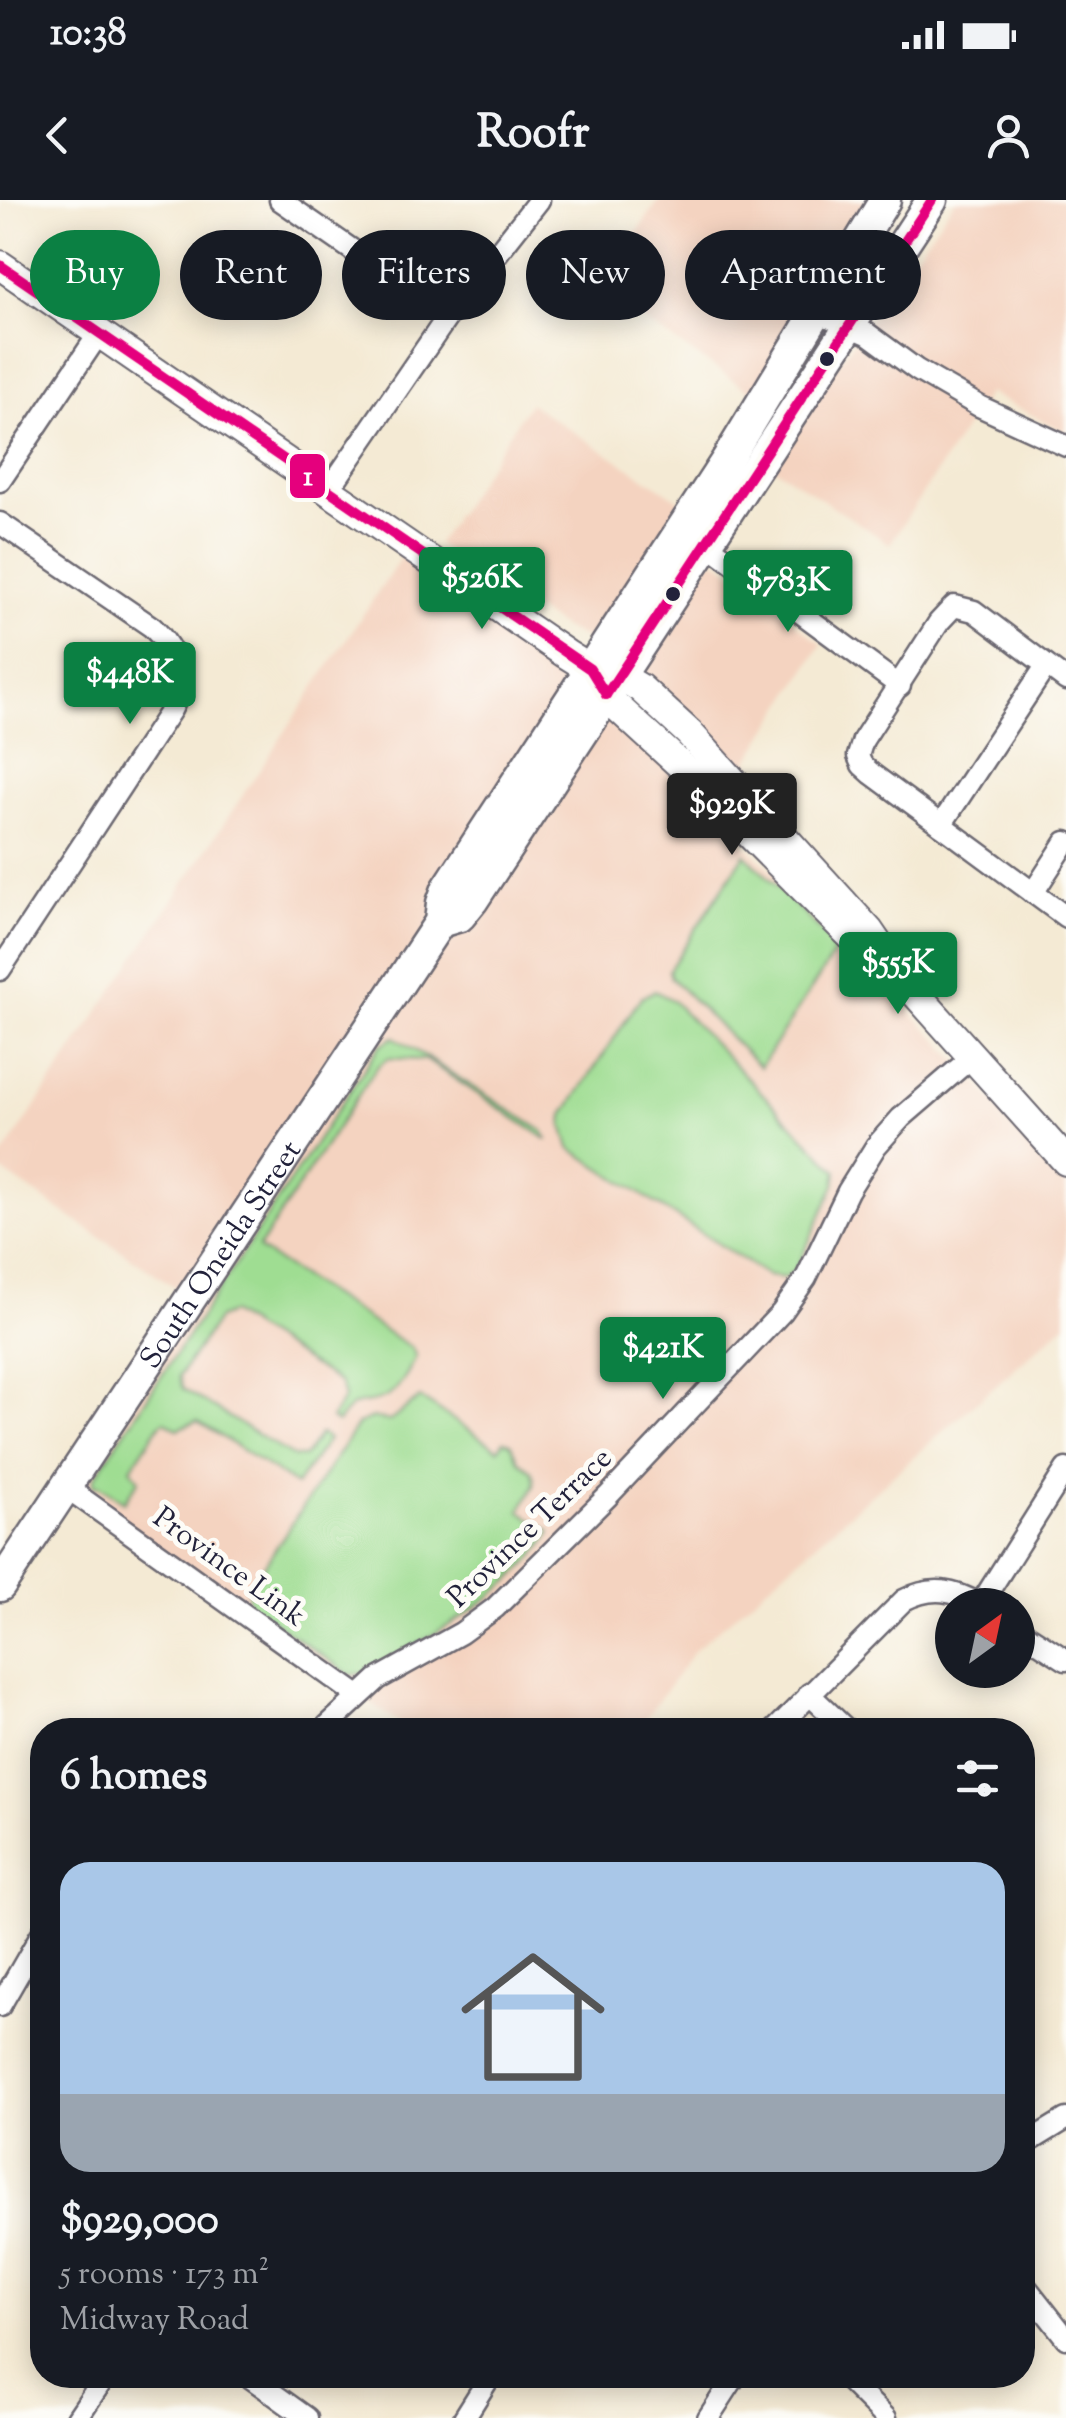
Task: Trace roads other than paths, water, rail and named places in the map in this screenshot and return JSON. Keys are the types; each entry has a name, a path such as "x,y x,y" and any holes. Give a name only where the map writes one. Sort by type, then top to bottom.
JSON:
{"highway":[{"name":"South Oneida Street","path":"867,230 885,200"},
{"path":"851,325 849,295 902,200"},
{"name":"South Oneida Street","path":"605,680 706,542 932,200"},
{"name":"South Oneida Street","path":"0,1586 440,922 460,916 467,907 605,680 732,451 812,320"}],"main road":[{"path":"0,265 605,680 640,688 689,733 870,932 899,975 1066,1161"}],"street":[{"path":"280,200 342,243"},
{"path":"506,242 539,200"},
{"path":"328,491 445,320"},
{"path":"838,320 979,406 1066,446"},
{"path":"0,481 100,332"},
{"path":"0,523 164,638 176,660 180,685 171,710 0,970"},
{"path":"706,542 900,686"},
{"path":"1066,680 974,611 954,606 939,622 863,740 859,761 1066,917"},
{"path":"941,825 1046,666"},
{"path":"1034,893 1066,842"},
{"name":"Province Terrace","path":"335,1718 356,1696 406,1661 462,1634 495,1608 608,1496 793,1298 856,1175 876,1146 900,1118 972,1057"},
{"path":"991,1588 1066,1469"},
{"name":"Province Link","path":"66,1487 356,1696"},
{"path":"787,1718 904,1600 935,1590"},
{"path":"1035,1640 1066,1660"},
{"path":"810,1694 835,1718"},
{"path":"0,2006 30,1954"},
{"path":"1035,2138 1066,2119"},
{"path":"1035,2299 1066,2338"},
{"path":"77,2418 97,2388"},
{"path":"265,2388 307,2418"},
{"path":"464,2418 484,2388"},
{"path":"708,2418 728,2388"},
{"path":"857,2388 886,2418"}]}
